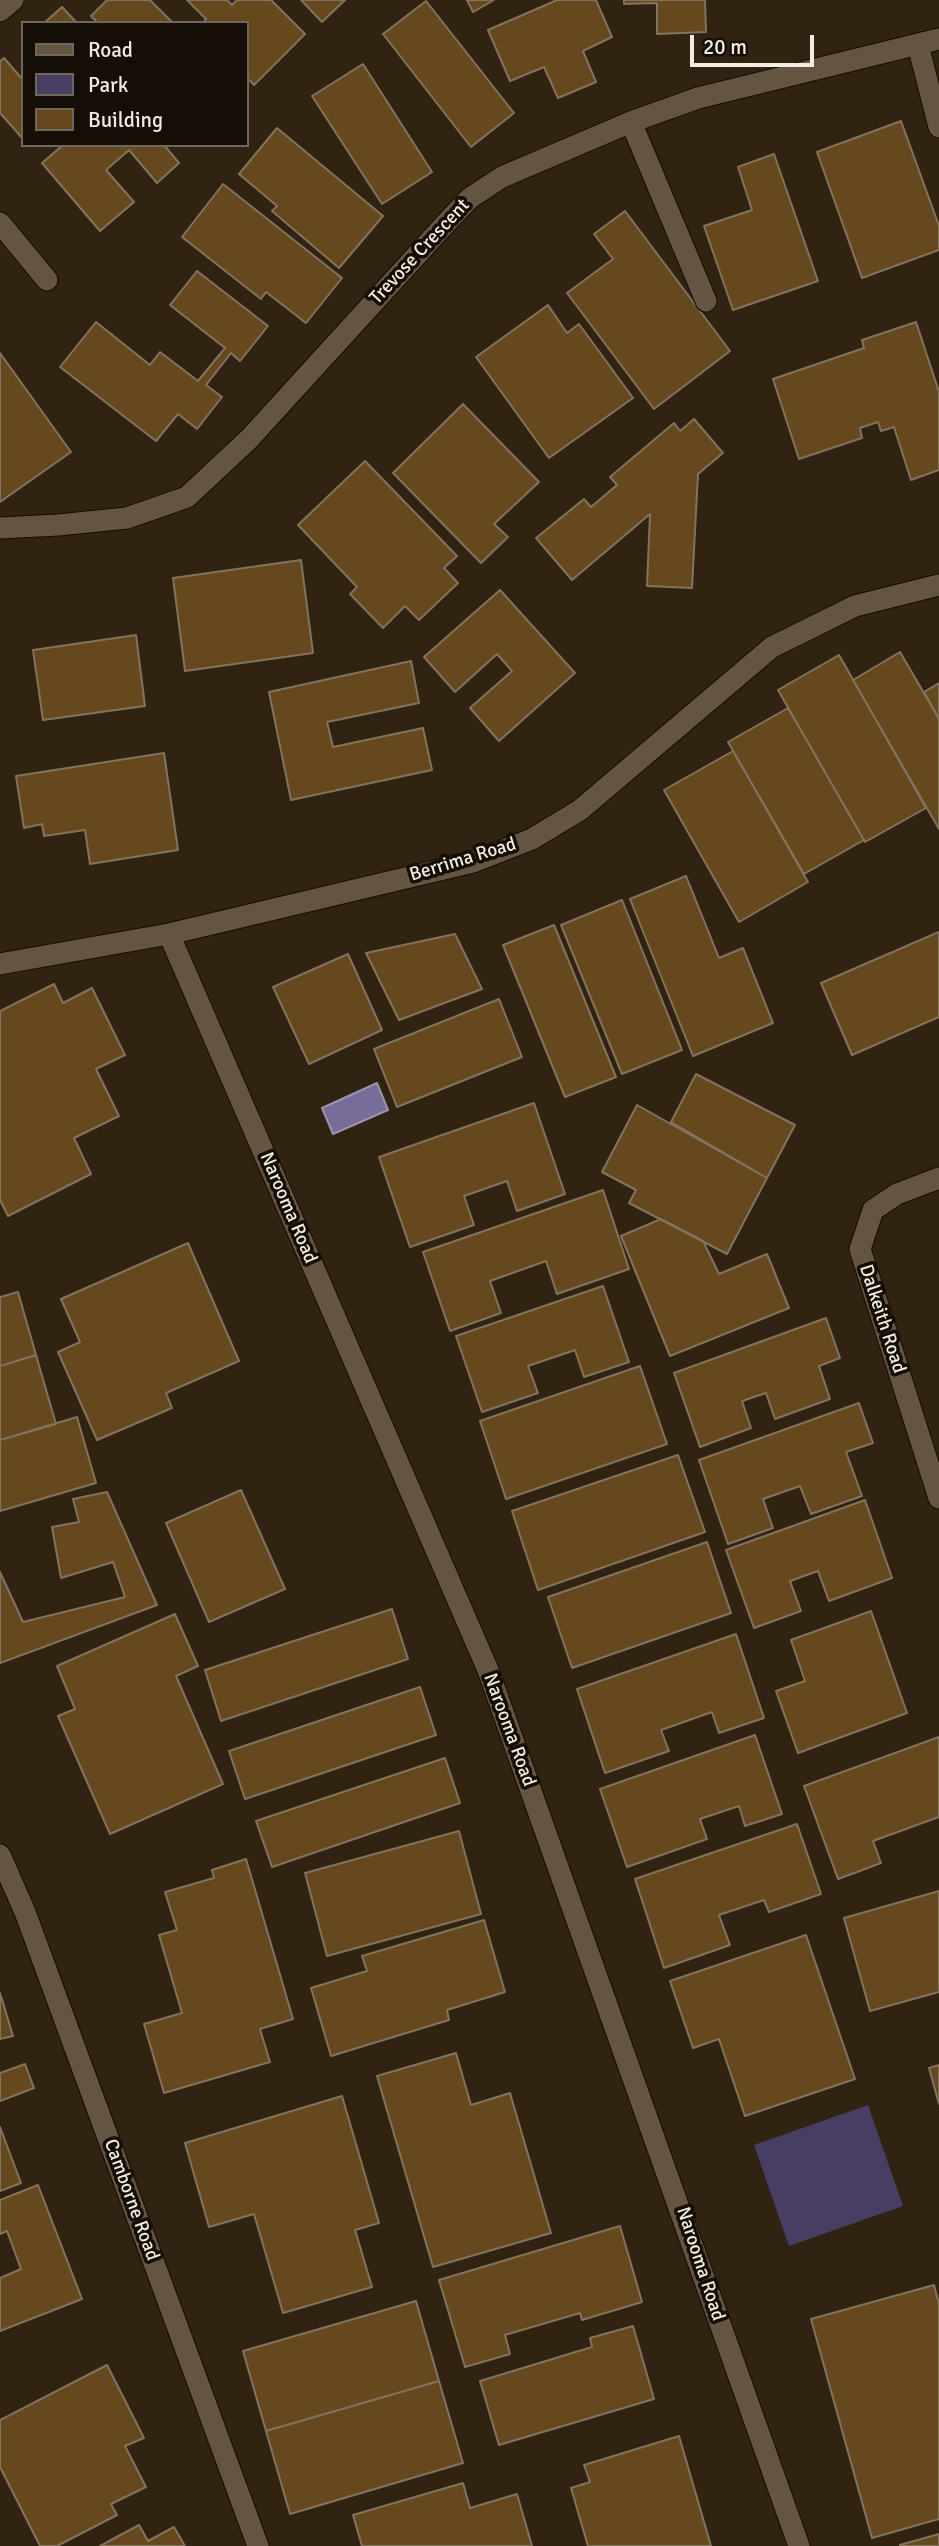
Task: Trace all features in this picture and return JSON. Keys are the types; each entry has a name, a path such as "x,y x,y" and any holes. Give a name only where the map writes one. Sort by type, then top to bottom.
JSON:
{"street":[{"path":"0,11 13,0"},
{"name":"Trevose Crescent","path":"0,528 127,518 187,497 249,439 470,198 502,177 631,122 698,98 939,40"},
{"path":"918,45 939,127"},
{"path":"631,122 706,301"},
{"path":"0,223 47,280"},
{"name":"Berrima Road","path":"0,964 169,934 473,862 532,839 580,810 772,647 855,606 939,584"},
{"name":"Narooma Road","path":"169,934 488,1670 799,2546"},
{"name":"Dalkeith Road","path":"939,1178 897,1194 873,1210 860,1250 939,1498"},
{"name":"Camborne Road","path":"0,1855 25,1912 258,2546"}],"green space":[{"path":"868,2105 903,2206 789,2246 754,2145"}],"shaded area":[{"path":"377,1083 388,1110 333,1134 322,1108"}],"building":[{"path":"107,0 150,0 171,21 96,21 91,16"},
{"path":"187,0 227,0 232,5 237,0 271,0 305,34 254,85 248,79 248,21 204,21 206,19"},
{"path":"301,0 345,0 322,22"},
{"path":"467,0 494,0 473,12"},
{"path":"557,0 596,0 612,37 583,51 596,82 558,98 544,67 510,81 488,30"},
{"path":"624,0 705,0 706,32 657,34 657,3 624,4"},
{"path":"426,1 514,113 471,147 383,34"},
{"path":"62,7 75,21 46,21"},
{"path":"4,58 21,78 21,137 0,113 0,61"},
{"path":"363,64 432,172 382,204 312,96"},
{"path":"901,121 939,226 939,250 862,278 817,152"},
{"path":"277,128 383,216 339,268 272,211 277,206 239,174"},
{"path":"61,147 166,147 179,163 157,183 129,150 106,170 134,202 100,231 42,163"},
{"path":"774,154 818,281 733,310 704,226 752,210 738,167"},
{"path":"223,184 342,278 306,323 266,292 261,299 182,237"},
{"path":"625,211 730,351 654,409 567,293 613,259 594,234"},
{"path":"197,271 268,326 240,361 231,353 206,385 222,397 197,429 178,414 156,441 60,367 96,322 150,365 160,352 198,381 225,348 170,305"},
{"path":"548,305 567,333 579,324 633,398 549,458 476,357"},
{"path":"916,322 939,392 939,470 911,480 894,427 881,431 878,422 860,428 862,438 799,459 773,379 864,348 862,340"},
{"path":"0,353 71,452 0,502"},
{"path":"463,404 539,482 494,524 508,537 481,563 393,473"},
{"path":"694,419 723,453 698,474 692,588 647,586 650,514 572,580 536,538 584,499 591,507 617,485 610,477 674,423 680,431"},
{"path":"365,461 457,556 444,568 458,583 419,620 405,606 383,628 350,594 357,587 298,525"},
{"path":"301,560 313,653 185,671 173,578"},
{"path":"500,590 575,673 499,741 470,708 512,671 497,654 455,692 424,657"},
{"path":"136,635 145,706 43,720 33,650"},
{"path":"900,652 939,719 939,829 853,680"},
{"path":"839,655 926,808 865,842 778,690"},
{"path":"411,661 419,703 327,722 333,747 423,728 432,770 291,800 269,692"},
{"path":"939,683 939,719 924,692"},
{"path":"788,708 864,840 804,874 728,742"},
{"path":"733,751 808,882 739,922 664,790"},
{"path":"164,753 178,850 90,864 85,830 44,836 42,824 24,828 16,776"},
{"path":"686,876 719,958 743,948 773,1023 693,1056 630,899"},
{"path":"622,900 682,1050 622,1074 561,925"},
{"path":"554,925 616,1077 565,1097 503,945"},
{"path":"939,932 939,1017 852,1055 821,983"},
{"path":"455,934 482,989 399,1020 366,953"},
{"path":"348,954 382,1030 309,1064 273,987"},
{"path":"54,984 63,1003 92,988 125,1055 96,1069 119,1116 74,1138 91,1174 8,1216 0,1200 0,1011"},
{"path":"499,999 522,1057 397,1107 374,1049"},
{"path":"696,1074 795,1125 767,1178 671,1122"},
{"path":"534,1103 565,1194 517,1211 507,1181 464,1196 474,1225 410,1247 379,1157"},
{"path":"637,1105 767,1178 727,1254 629,1203 636,1190 602,1172"},
{"path":"603,1190 629,1269 557,1294 546,1261 490,1281 501,1313 450,1331 423,1252"},
{"path":"661,1219 703,1241 719,1274 767,1254 789,1308 670,1356 621,1236"},
{"path":"188,1243 239,1361 166,1393 172,1408 97,1440 58,1352 80,1342 61,1299"},
{"path":"603,1286 629,1362 584,1377 575,1350 528,1366 538,1393 482,1412 456,1336"},
{"path":"18,1292 36,1355 0,1366 0,1297"},
{"path":"826,1318 840,1358 819,1366 830,1399 775,1419 766,1393 742,1401 751,1428 700,1447 674,1373"},
{"path":"36,1355 56,1424 0,1440 0,1366"},
{"path":"640,1366 667,1444 506,1499 480,1421"},
{"path":"859,1403 873,1443 846,1452 862,1496 811,1514 800,1486 763,1499 773,1528 728,1544 699,1460"},
{"path":"77,1417 96,1483 0,1511 0,1440"},
{"path":"678,1455 705,1532 538,1590 512,1511"},
{"path":"241,1490 285,1589 209,1622 166,1523"},
{"path":"107,1492 157,1605 0,1663 0,1572 23,1622 125,1597 113,1562 61,1578 52,1527 79,1522 73,1499"},
{"path":"865,1500 892,1578 829,1601 818,1571 790,1581 801,1611 754,1628 726,1550"},
{"path":"707,1542 731,1613 572,1668 548,1597"},
{"path":"392,1609 408,1659 221,1721 205,1670"},
{"path":"871,1611 907,1713 798,1753 776,1691 805,1681 791,1640"},
{"path":"175,1614 198,1666 176,1676 223,1784 110,1834 58,1716 75,1709 57,1666"},
{"path":"736,1634 764,1718 719,1733 712,1712 661,1730 669,1751 605,1773 577,1689"},
{"path":"420,1687 436,1735 245,1799 229,1751"},
{"path":"755,1735 782,1814 745,1826 739,1806 700,1819 707,1839 627,1867 600,1789"},
{"path":"939,1737 939,1817 873,1841 881,1863 838,1879 804,1786"},
{"path":"445,1758 460,1803 272,1867 256,1821"},
{"path":"797,1824 821,1894 769,1912 764,1900 719,1915 730,1945 664,1968 635,1879"},
{"path":"459,1831 481,1914 327,1956 305,1873"},
{"path":"246,1859 293,2019 260,2029 270,2062 164,2093 144,2024 182,2013 159,1935 177,1930 165,1892 214,1878 212,1870"},
{"path":"939,1891 939,1992 870,2011 844,1918"},
{"path":"484,1920 505,1992 447,2010 449,2020 331,2056 311,1988 367,1971 362,1956"},
{"path":"806,1935 855,2079 745,2116 719,2039 693,2048 670,1981"},
{"path":"0,1993 13,2036 0,2039"},
{"path":"456,2053 471,2105 510,2093 551,2233 433,2267 377,2076"},
{"path":"25,2064 34,2088 0,2101 0,2073"},
{"path":"939,2065 939,2104 929,2068"},
{"path":"342,2096 379,2223 355,2230 372,2287 283,2313 254,2214 209,2227 185,2143"},
{"path":"0,2127 21,2183 0,2191"},
{"path":"38,2185 82,2299 0,2331 0,2278 21,2269 7,2231 0,2234 0,2200"},
{"path":"620,2226 642,2302 582,2320 580,2313 505,2335 510,2354 465,2367 439,2280"},
{"path":"934,2285 939,2304 939,2519 872,2538 811,2319"},
{"path":"416,2301 439,2381 266,2431 243,2351"},
{"path":"633,2326 654,2399 499,2445 480,2381 592,2347 590,2338"},
{"path":"107,2365 144,2438 125,2446 146,2487 111,2504 117,2515 57,2546 40,2546 0,2467 0,2420"},
{"path":"439,2381 463,2463 290,2514 266,2431"},
{"path":"679,2436 711,2546 588,2546 571,2488 590,2482 584,2465"},
{"path":"463,2483 470,2508 517,2494 532,2546 362,2546 353,2515"},
{"path":"139,2525 148,2541 174,2527 185,2546 100,2546"},
{"path":"939,2534 939,2546 900,2546 900,2545"}]}
